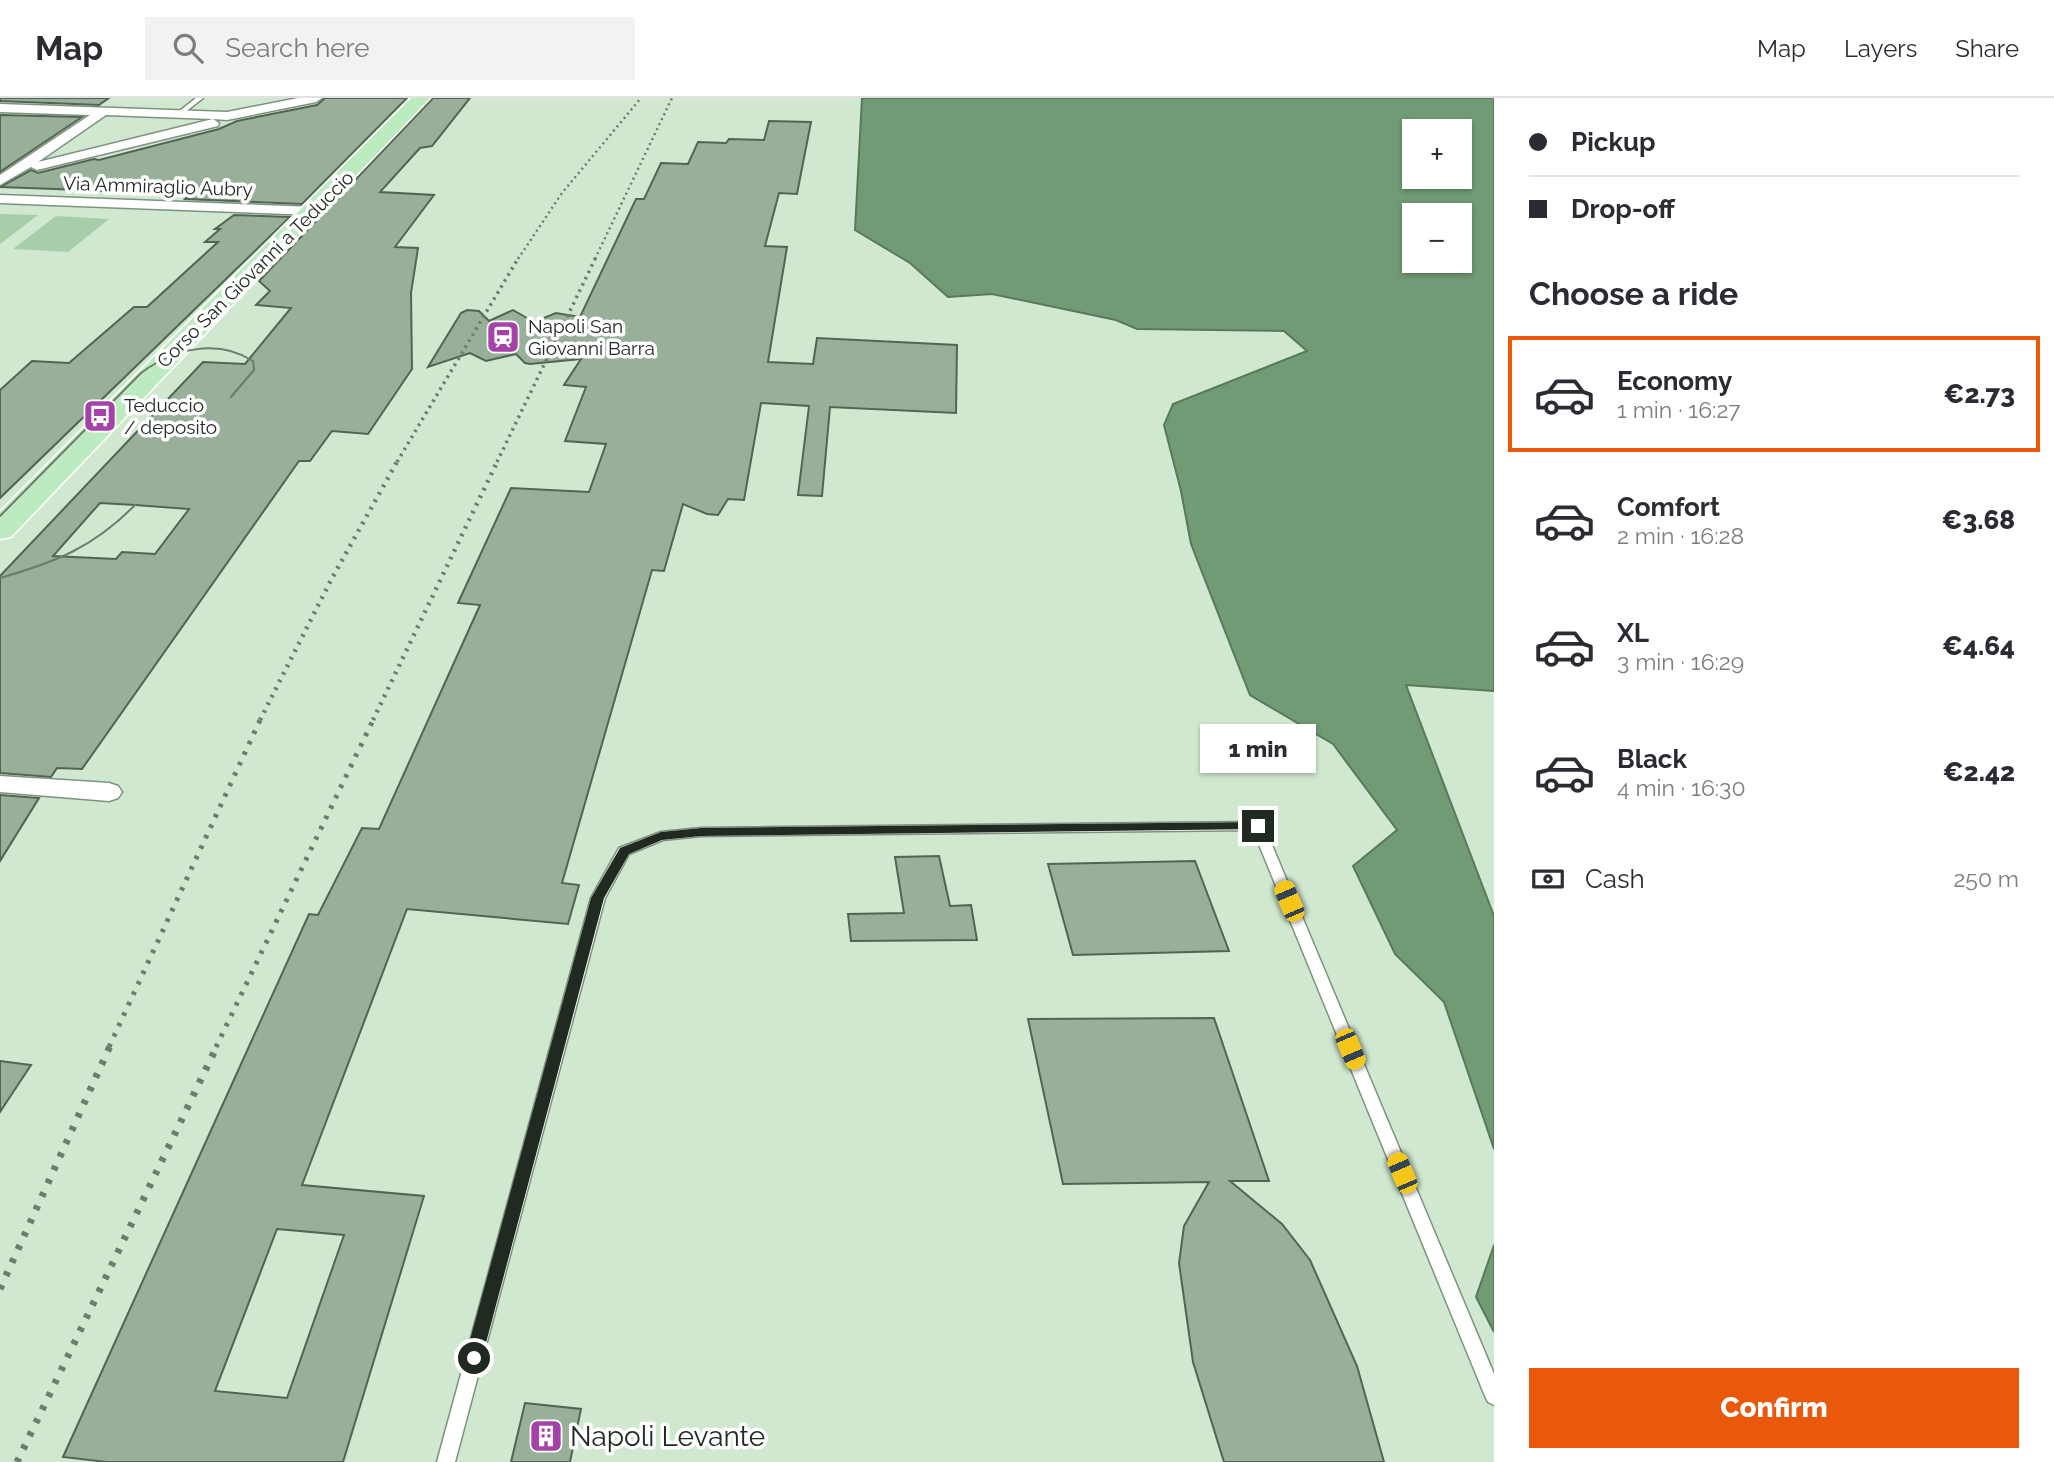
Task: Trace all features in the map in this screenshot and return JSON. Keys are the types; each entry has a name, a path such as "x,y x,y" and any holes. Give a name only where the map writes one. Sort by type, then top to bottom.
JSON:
{"main road":[{"name":"Corso San Giovanni a Teduccio","path":"0,530 315,211 421,98"}],"street":[{"path":"45,110 62,98"},
{"path":"0,181 122,98"},
{"path":"37,166 151,141 275,102 316,98"},
{"path":"0,108 234,116"},
{"name":"Via Ammiraglio Aubry","path":"0,199 315,211"},
{"path":"0,784 109,792"}],"lane":[{"path":"178,115 200,98"},
{"path":"446,1462 597,898 624,851 661,836 701,832 1258,826 1494,1396"}],"shaded area":[{"path":"862,98 1494,98 1494,691 1406,685 1494,916 1494,1149 1444,1002 1395,954 1353,866 1397,830 1333,744 1250,695 1191,544 1164,425 1173,404 1307,351 1284,331 1137,329 1116,320 992,294 948,297 910,263 855,230"},
{"path":"0,214 38,215 0,244"},
{"path":"56,216 109,219 68,252 13,249"},
{"path":"1494,1245 1494,1332 1476,1297"}],"building":[{"path":"0,98 109,98 99,105 0,101"},
{"path":"325,98 407,98 302,204 185,199 190,194 0,187 31,170 38,173 99,160 219,129 237,121 317,105"},
{"path":"433,98 470,98 432,146 420,148 380,192 434,195 395,247 418,248 411,293 412,369 368,434 332,431 310,461 299,461 82,769 57,768 51,777 0,773 0,576 203,362 245,364 291,308 256,305 270,291 259,281","holes":["100,503 189,509 155,554 122,552 116,559 53,556"]},
{"path":"0,115 82,117 0,172"},
{"path":"769,121 811,122 797,194 779,193 765,246 787,247 768,362 813,364 817,338 957,345 956,413 830,407 822,496 798,495 809,406 761,403 744,500 728,499 718,515 707,514 683,504 664,571 652,570 562,883 579,885 568,924 407,909 302,1185 424,1196 343,1462 107,1462 63,1457 309,914 318,915 362,828 379,829 480,605 458,603 511,488 589,492 606,444 565,441 586,387 564,385 581,359 530,364 516,354 486,361 470,353 428,367 461,313 467,310 479,311 489,321 513,310 534,322 556,313 580,317 636,199 644,199 661,163 688,164 698,142 764,140","holes":["277,1229 344,1235 287,1398 215,1391"]},
{"path":"234,215 290,217 0,498 0,390 32,361 69,363 134,307 147,307 218,242 205,242 220,229 215,229"},
{"path":"0,795 39,798 0,861"},
{"path":"939,856 950,906 971,905 977,940 851,941 848,914 904,913 895,857"},
{"path":"1195,861 1229,951 1073,955 1048,864"},
{"path":"1214,1018 1269,1181 1230,1181 1282,1224 1310,1260 1357,1366 1384,1462 1224,1462 1193,1362 1179,1263 1184,1226 1209,1182 1063,1184 1028,1019"},
{"path":"0,1061 31,1065 0,1112"},
{"name":"Napoli Levante","path":"525,1403 581,1409 570,1462 511,1462"}],"tram line":[{"path":"0,516 141,373 167,358 196,349 210,348 239,354 253,361 254,370 231,397"},
{"path":"0,578 39,566 73,551 104,532 135,505"}],"railway":[{"path":"518,259 562,193 641,98"},
{"path":"595,259 672,98"},
{"path":"397,462 519,257"},
{"path":"497,462 596,257"},
{"path":"261,718 331,580 398,460"},
{"path":"373,720 498,460"},
{"path":"109,1047 261,718"},
{"path":"216,1047 374,718"},
{"path":"0,1289 110,1046"},
{"path":"17,1462 217,1046"}],"place":[{"name":"Napoli San Giovanni Barra","path":"503,337"},
{"name":"Teduccio / deposito","path":"100,416"},
{"name":"Napoli Levante","path":"546,1436"}],"route":[{"path":"474,1358 597,898 624,851 661,836 701,832 1258,826"}]}
